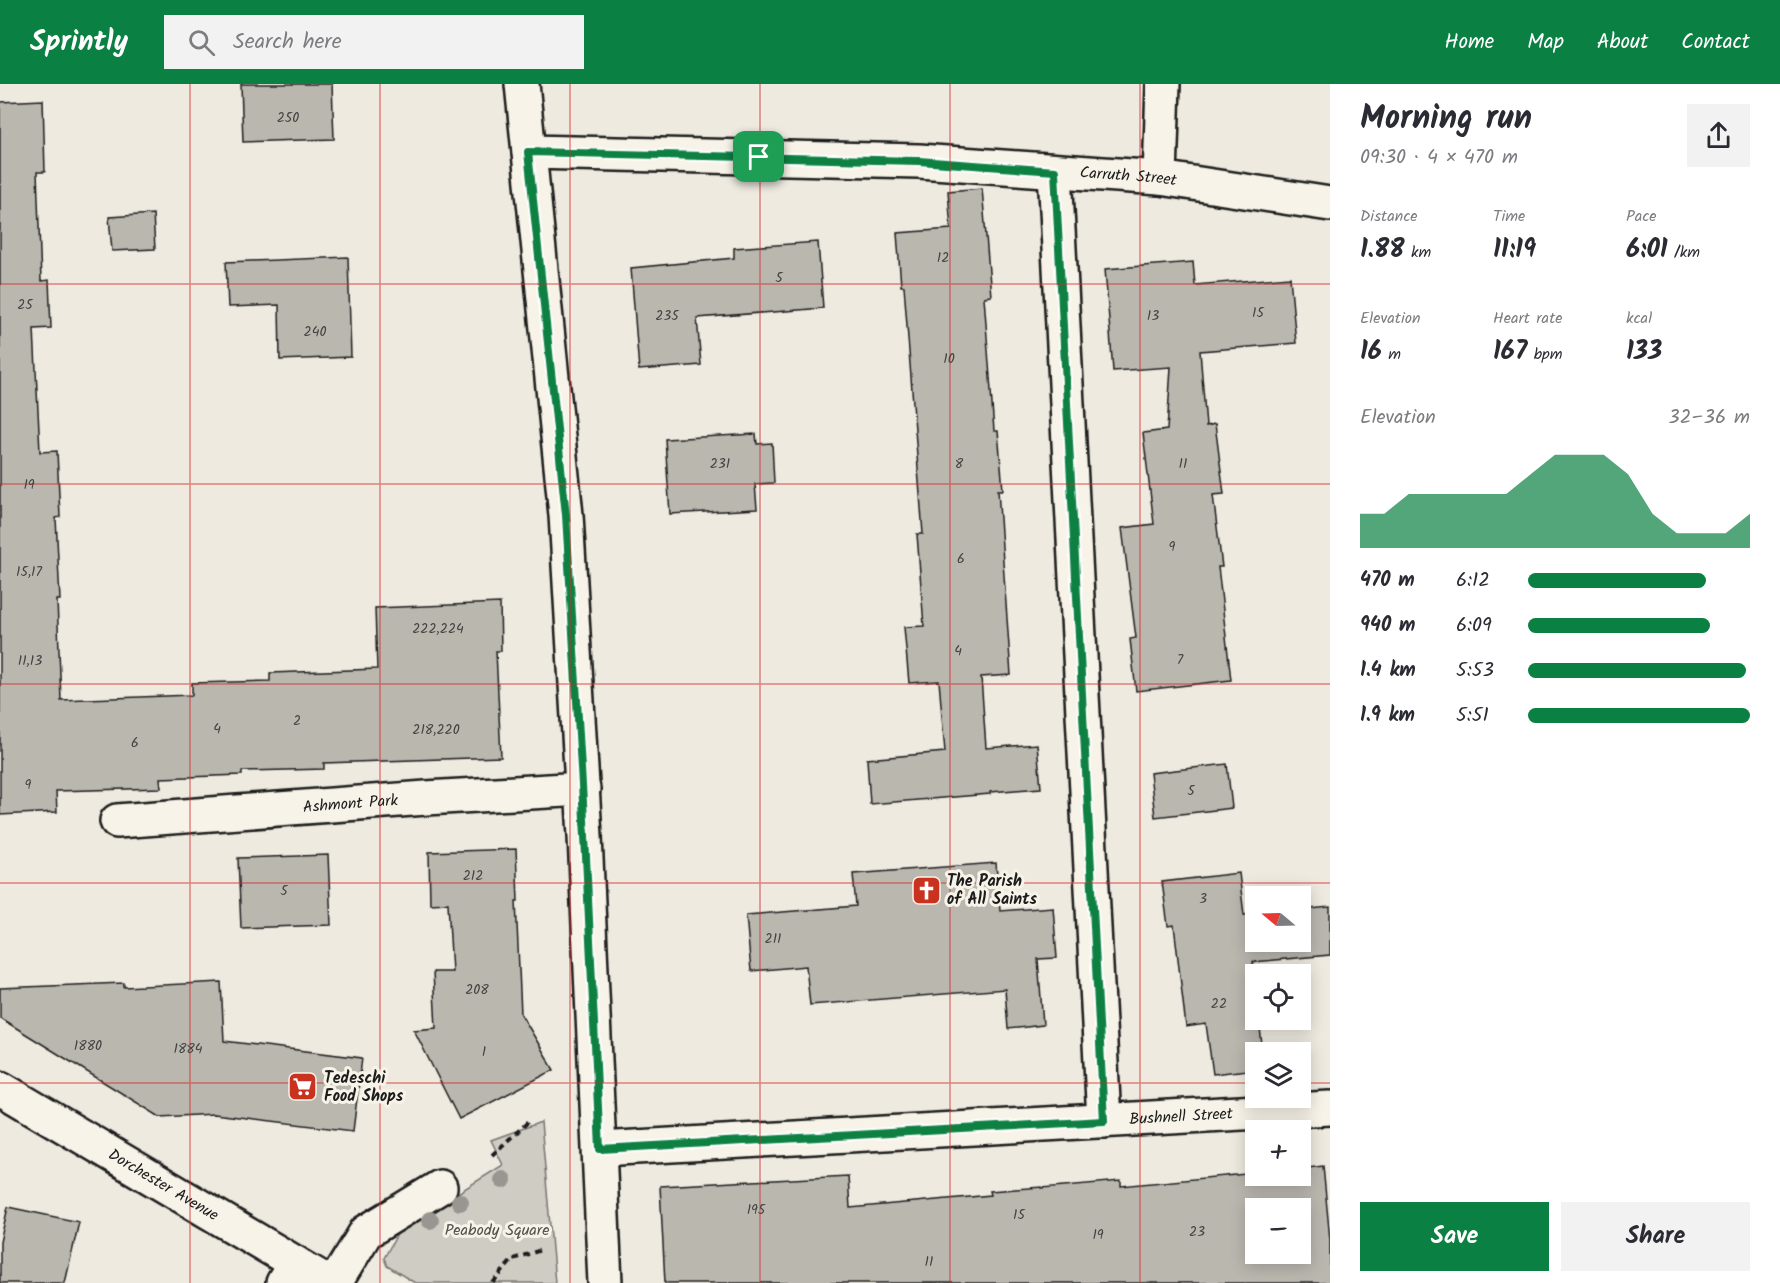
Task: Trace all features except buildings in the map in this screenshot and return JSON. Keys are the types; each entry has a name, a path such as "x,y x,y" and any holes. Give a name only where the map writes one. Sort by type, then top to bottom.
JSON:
{"street":[{"path":"522,84 566,515 583,789 605,1283"},
{"path":"1160,178 1163,84"},
{"name":"Carruth Street","path":"528,152 919,161 1160,178 1330,204"},
{"path":"1055,171 1104,1121"},
{"name":"Ashmont Park","path":"117,821 583,789"},
{"name":"Dorchester Avenue","path":"0,1088 289,1273 329,1283"},
{"name":"Bushnell Street","path":"600,1149 1330,1108"},
{"path":"335,1283 366,1232 440,1186"}],"path":[{"path":"492,1155 528,1122"},
{"path":"493,1283 513,1259 541,1250"}],"green space":[{"name":"Peabody Square","path":"541,1122 555,1283 415,1283 387,1266 384,1258 400,1229 503,1165 491,1140"}],"place":[{"name":"The Parish of All Saints","path":"926,890"},
{"name":"Tedeschi Food Shops","path":"303,1087"}],"route":[{"path":"528,152 759,157 919,161 1055,171 1104,1121 600,1149 566,515 555,391 528,152"}]}
